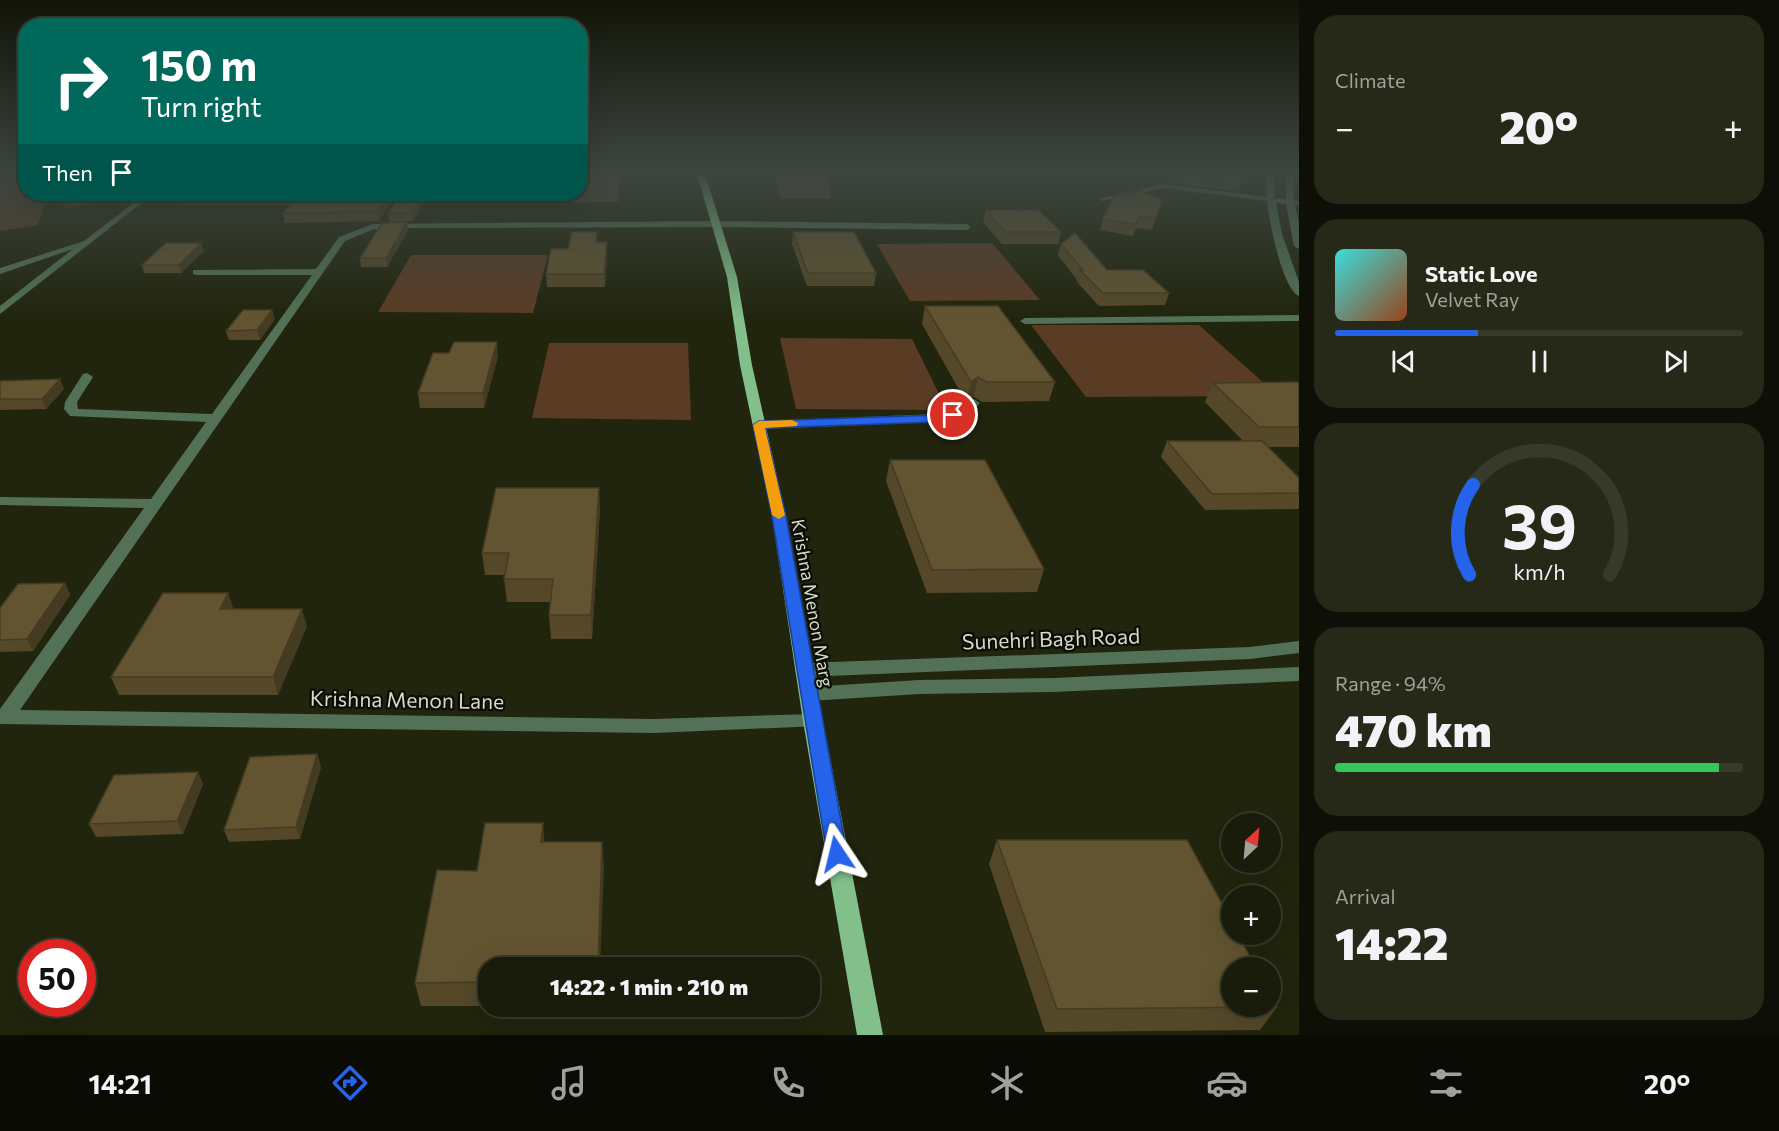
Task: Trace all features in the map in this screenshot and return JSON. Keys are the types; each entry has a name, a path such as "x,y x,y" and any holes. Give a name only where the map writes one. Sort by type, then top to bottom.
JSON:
{"main road":[{"name":"Krishna Menon Marg","path":"715,224 732,278 746,364 779,516 804,670 870,1035"}],"street":[{"path":"0,311 115,221"},
{"path":"1275,221 1283,259 1299,293"},
{"path":"1296,221 1299,246"},
{"path":"3,717 342,239 373,227 715,224 967,227"},
{"path":"0,271 93,239"},
{"path":"196,272 319,272"},
{"path":"1025,321 1299,318"},
{"path":"87,377 71,402 70,409 75,413 216,418"},
{"path":"759,425 938,418 968,409 974,404"},
{"path":"0,501 156,504"},
{"name":"Sunehri Bagh Road","path":"804,670 1250,653 1299,647"},
{"path":"809,694 919,687 1077,684 1299,674"},
{"name":"Krishna Menon Lane","path":"3,717 654,726 813,721"}],"shaded area":[{"path":"0,221 39,221 38,225 0,231"},
{"path":"992,243 1040,300 910,301 877,244"},
{"path":"411,255 548,255 533,313 378,312"},
{"path":"1031,325 1199,325 1278,396 1086,397"},
{"path":"780,338 912,339 947,410 796,409"},
{"path":"549,343 688,343 691,420 532,418"}],"building":[{"path":"996,221 1050,221 1061,232 1005,232"},
{"path":"1118,221 1137,221 1136,224"},
{"path":"407,222 386,258 360,258 382,223"},
{"path":"572,232 597,232 596,242 607,242 604,274 546,274 551,249 568,249"},
{"path":"793,232 854,232 876,273 808,273"},
{"path":"1075,233 1107,270 1143,270 1169,293 1103,293 1080,270 1083,270 1061,244"},
{"path":"166,243 201,243 179,265 142,265"},
{"path":"925,306 998,306 1055,382 986,382 978,377 971,382"},
{"path":"243,310 272,310 257,330 226,331"},
{"path":"454,342 497,342 483,393 418,393 433,353 449,353"},
{"path":"60,379 42,399 0,399 0,381"},
{"path":"1299,382 1299,427 1259,427 1213,383"},
{"path":"1167,441 1262,441 1299,478 1299,493 1212,494"},
{"path":"890,460 985,460 1044,569 932,570"},
{"path":"496,488 599,488 591,615 549,615 553,579 504,579 509,553 482,553"},
{"path":"65,583 27,639 0,640 0,608 18,584"},
{"path":"163,593 228,593 220,609 302,609 273,677 111,677"},
{"path":"317,754 296,827 224,830 250,757"},
{"path":"198,772 177,821 89,824 114,775"},
{"path":"485,823 543,823 541,842 602,842 598,957 478,957 478,982 415,983 437,870 477,871"},
{"path":"997,840 1187,840 1221,902 1221,945 1244,945 1250,957 1221,957 1221,1008 1057,1009"}],"slow traffic":[{"path":"779,515 759,425 792,423"}],"route":[{"path":"837,854 779,516 759,425 938,418 953,415"}]}
